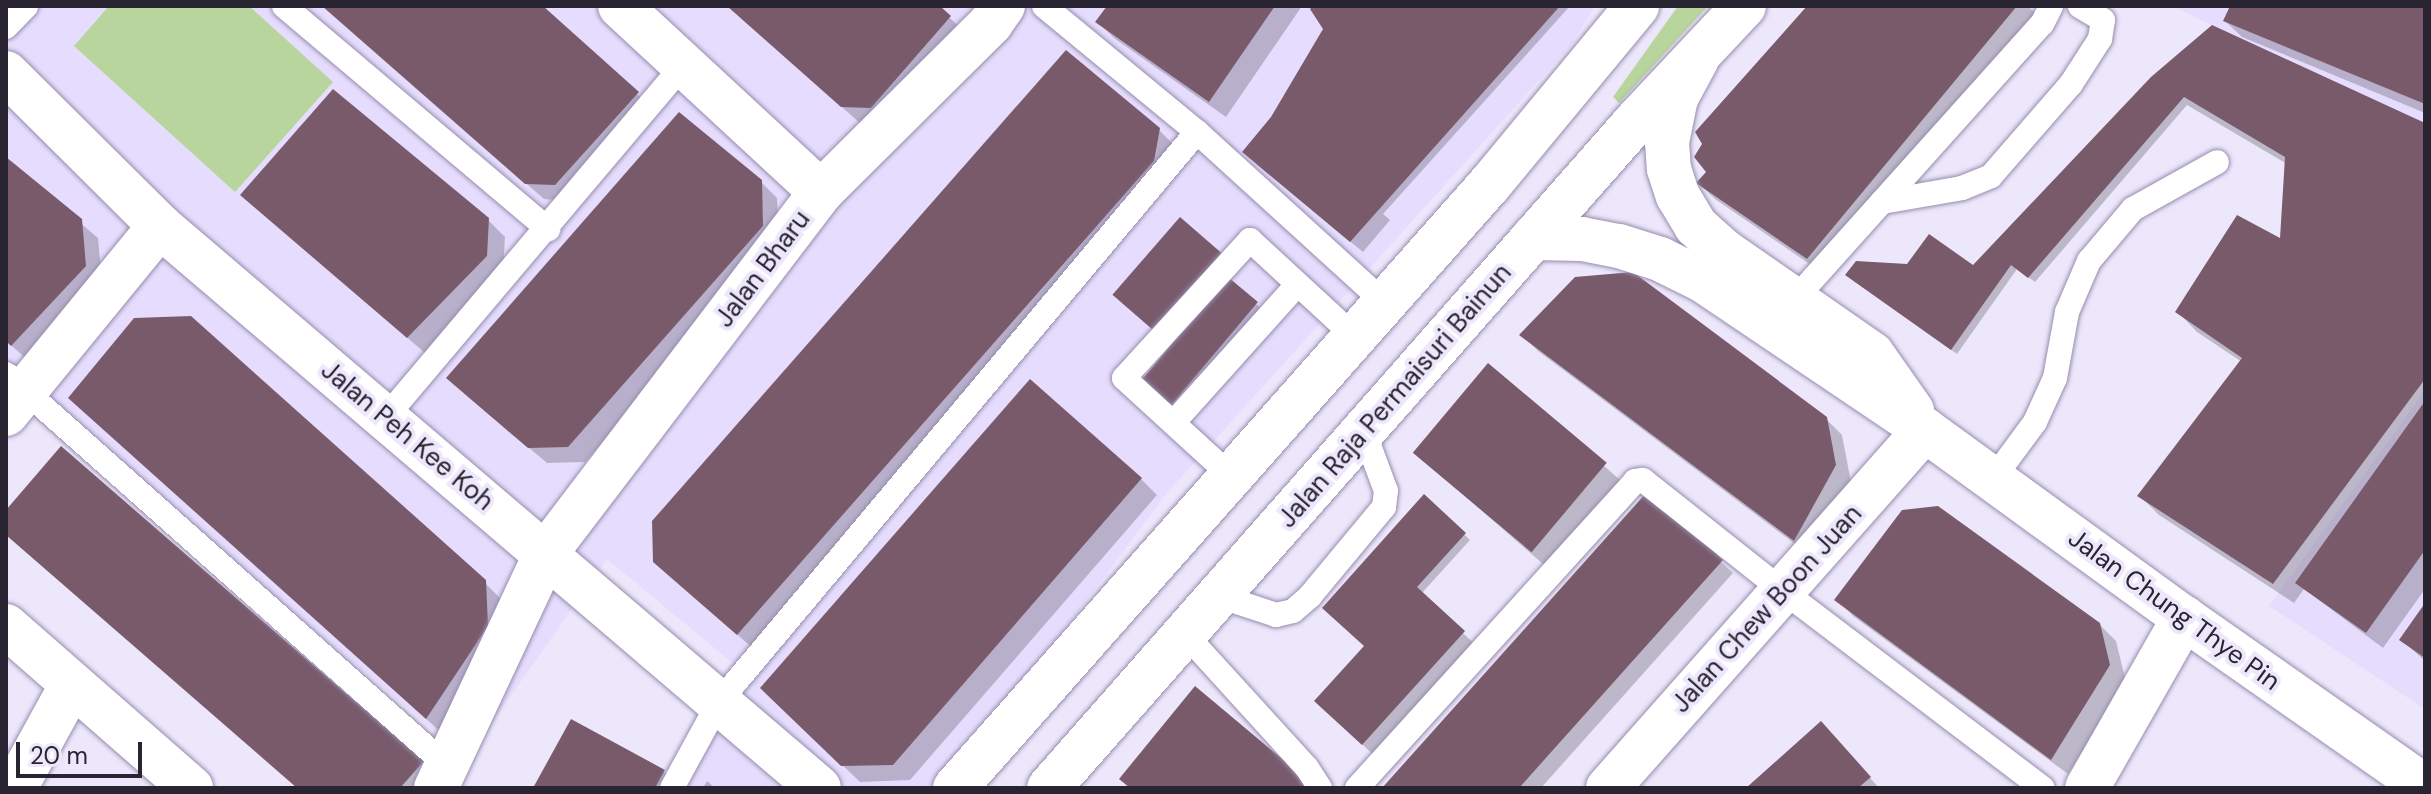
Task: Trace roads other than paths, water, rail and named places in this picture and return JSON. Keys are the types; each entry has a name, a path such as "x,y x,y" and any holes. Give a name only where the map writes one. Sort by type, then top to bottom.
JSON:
{"street":[{"path":"620,6 821,192"},
{"path":"955,788 1490,184 1637,6"},
{"name":"Jalan Raja Permaisuri Bainun","path":"1049,788 1533,238 1744,6"},
{"name":"Jalan Bharu","path":"441,777 546,553 821,192 989,12"},
{"name":"Jalan Chung Thye Pin","path":"1701,53 1676,98 1667,142 1669,169 1678,196 1696,226 1724,251 1872,354 1925,430"},
{"name":"Jalan Peh Kee Koh","path":"6,73 160,226 819,788"},
{"path":"12,393 160,226"},
{"name":"Jalan Chung Thye Pin","path":"1533,238 1582,239 1619,246 1660,259 1693,275 1925,430 2184,618 2425,787"},
{"name":"Jalan Chew Boon Juan","path":"1608,788 1925,430"},
{"path":"2087,788 2184,618"},
{"path":"6,626 191,788"},
{"path":"15,788 71,686"}],"lane":[{"path":"6,27 26,6"},
{"path":"284,6 548,229"},
{"path":"1044,6 1197,132 1384,302"},
{"path":"1794,300 2042,24 2051,6"},
{"path":"1882,202 1962,188 1991,176 2071,84 2100,39 2103,20 2080,6"},
{"path":"385,418 548,229 683,65"},
{"path":"672,788 719,702 1197,132"},
{"path":"1993,479 2035,422 2055,378 2067,312 2089,261 2133,209 2217,162"},
{"path":"1231,476 1124,378 1250,240 1354,336"},
{"path":"1174,422 1297,285"},
{"path":"12,393 441,777"},
{"path":"1219,596 1276,615 1293,611 1310,596 1384,507 1386,491 1364,432"},
{"path":"1357,788 1635,481 1650,483 1783,591 2043,788"},
{"path":"1186,635 1307,768 1320,788"}]}
